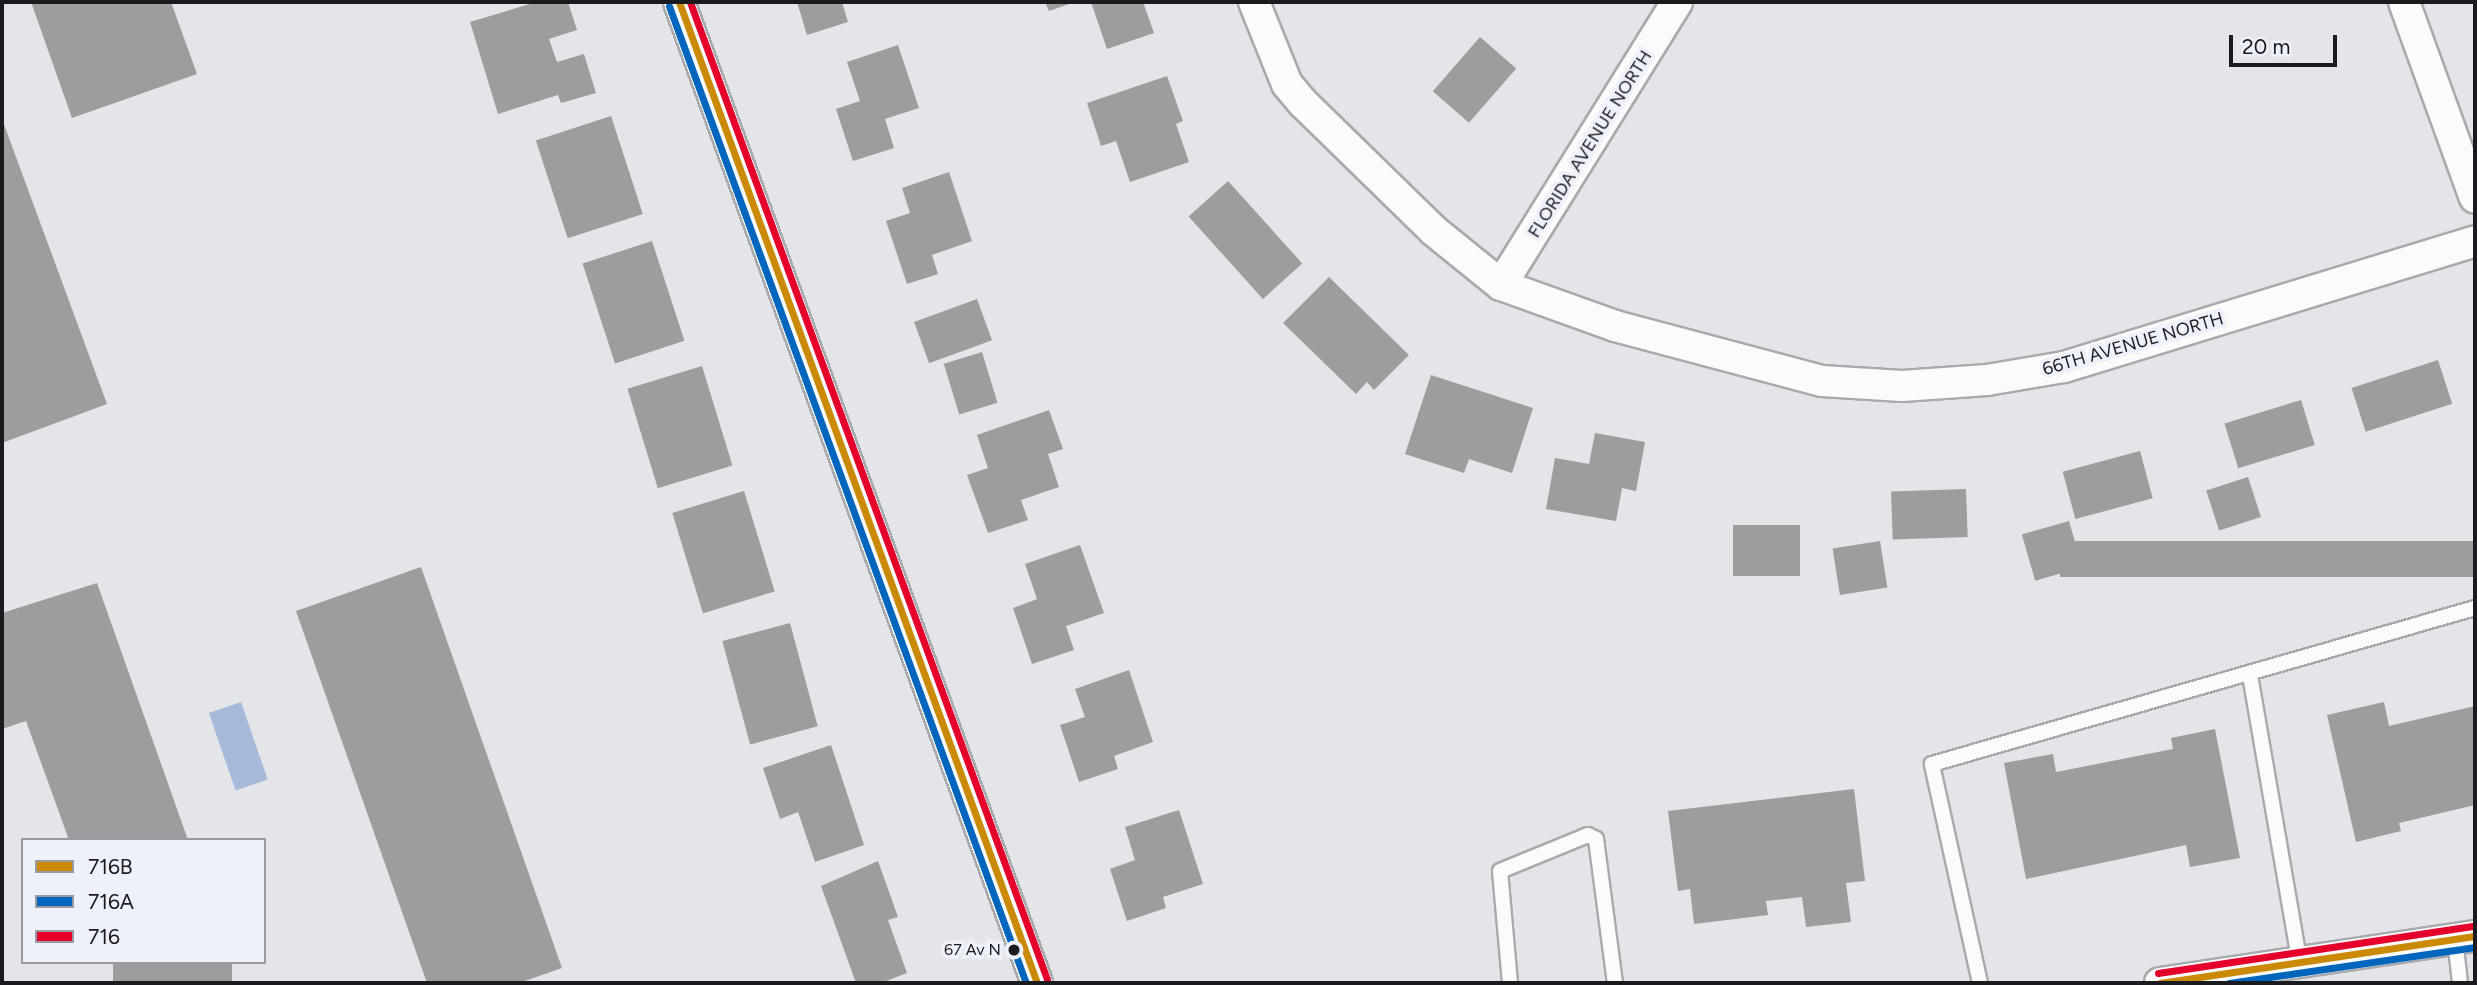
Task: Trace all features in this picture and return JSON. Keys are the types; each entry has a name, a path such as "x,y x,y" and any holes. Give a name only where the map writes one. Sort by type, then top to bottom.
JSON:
{"street":[{"path":"679,2 1037,983"},
{"name":"66TH AVENUE NORTH","path":"1254,2 1287,84 1303,103 1433,230 1501,285 1615,326 1741,363 1822,381 1902,386 1987,380 2064,367 2475,241"},
{"name":"FLORIDA AVENUE NORTH","path":"1501,285 1677,2"},
{"path":"2404,2 2475,198"},
{"path":"2160,983 2465,938"}],"lane":[{"path":"1980,983 1932,764 2250,675 2475,608"},
{"path":"2250,675 2300,963"},
{"path":"1510,983 1500,871 1588,835 1595,839 1615,983"},
{"path":"2460,983 2465,938"}],"water":[{"path":"241,702 268,780 236,791 209,713"}],"building":[{"path":"31,2 171,2 197,74 72,118"},
{"path":"536,2 568,2 577,30 549,39 557,62 584,54 596,93 561,103 558,95 498,114 470,22"},
{"path":"797,2 842,2 848,22 807,35"},
{"path":"1045,2 1075,2 1049,11"},
{"path":"1091,2 1143,2 1154,33 1107,49"},
{"path":"1480,37 1516,68 1469,123 1433,91"},
{"path":"898,45 919,108 885,119 894,148 853,161 836,109 860,101 847,62"},
{"path":"1167,76 1183,121 1176,124 1189,162 1130,182 1116,141 1101,146 1087,103"},
{"path":"611,116 643,214 568,238 536,140"},
{"path":"2,119 107,404 2,443"},
{"path":"949,172 972,241 932,255 938,274 907,284 886,221 910,213 902,188"},
{"path":"1228,181 1302,263 1263,299 1189,216"},
{"path":"652,241 684,341 615,363 583,264"},
{"path":"1329,277 1409,355 1374,390 1367,382 1356,394 1283,323"},
{"path":"977,299 992,340 929,363 914,322"},
{"path":"982,352 997,403 959,414 944,364"},
{"path":"2438,360 2452,404 2366,432 2351,388"},
{"path":"702,366 732,465 658,488 627,389"},
{"path":"1431,375 1533,408 1512,473 1469,459 1464,473 1405,454"},
{"path":"2301,400 2315,445 2238,468 2224,423"},
{"path":"1049,410 1063,449 1048,454 1059,487 1021,500 1028,520 988,533 967,475 988,468 977,435"},
{"path":"1595,433 1645,442 1636,491 1622,488 1616,521 1546,509 1555,458 1589,464"},
{"path":"2140,451 2153,498 2075,519 2063,472"},
{"path":"2248,477 2261,517 2219,531 2206,491"},
{"path":"1966,489 1968,537 1893,540 1891,492"},
{"path":"744,491 775,591 703,613 672,513"},
{"path":"2069,521 2082,567 2035,581 2022,535"},
{"path":"1733,525 1800,525 1800,576 1733,576"},
{"path":"1880,541 1887,587 1840,595 1833,549"},
{"path":"2060,541 2475,541 2475,577 2060,577"},
{"path":"1080,545 1104,613 1066,626 1074,650 1032,664 1013,608 1037,599 1025,564"},
{"path":"421,567 562,968 519,983 427,983 296,611"},
{"path":"97,583 187,838 68,838 26,721 2,729 2,613"},
{"path":"790,623 818,726 750,744 722,641"},
{"path":"1129,670 1153,742 1114,756 1118,769 1079,782 1060,725 1085,717 1075,689"},
{"path":"2384,702 2389,726 2475,706 2475,805 2399,823 2401,831 2356,842 2327,715"},
{"path":"2215,729 2240,858 2190,867 2186,845 2026,879 2004,763 2053,754 2056,772 2173,749 2171,738"},
{"path":"831,745 864,845 815,862 798,812 780,819 763,768"},
{"path":"1854,789 1865,881 1846,883 1851,922 1806,927 1802,897 1766,901 1768,915 1694,924 1690,889 1678,891 1668,811"},
{"path":"1179,810 1203,884 1163,897 1166,908 1127,921 1110,869 1135,860 1125,827"},
{"path":"878,861 898,917 888,920 907,973 881,983 856,983 821,886"},
{"path":"113,964 232,964 232,983 113,983"}],"transit line":[{"name":"716B","path":"679,2 1037,983"},
{"name":"716","path":"690,2 1047,979"},
{"name":"716A","path":"669,6 1026,983"},
{"name":"716","path":"2158,973 2473,926"},
{"name":"716B","path":"2160,983 2475,936"},
{"name":"716A","path":"2229,983 2475,947"}],"place":[{"name":"67 Av N","path":"1014,950"}]}
